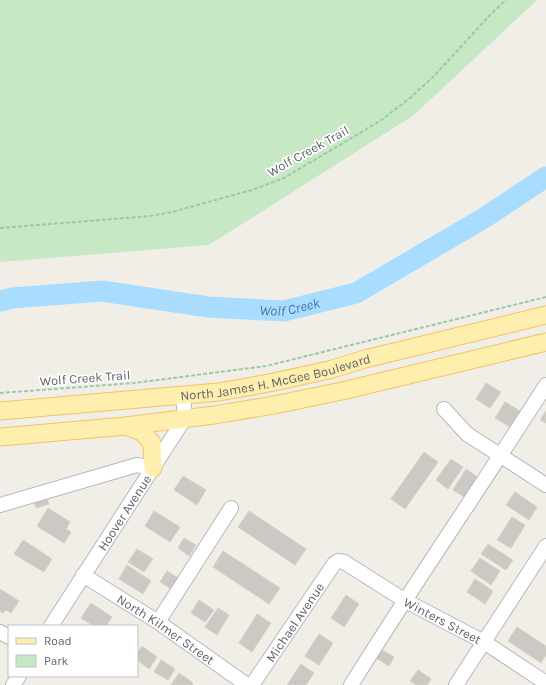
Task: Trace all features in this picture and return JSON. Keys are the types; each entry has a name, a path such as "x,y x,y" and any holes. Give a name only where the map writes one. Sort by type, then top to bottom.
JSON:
{"main road":[{"name":"North James H. McGee Boulevard","path":"0,411 219,392 322,372 365,359 546,315"},
{"name":"North James H. McGee Boulevard","path":"0,437 126,426 214,415 274,405 342,391 546,342"},
{"path":"126,426 142,432 152,443 153,468"}],"street":[{"path":"351,685 404,600 501,456 546,385"},
{"path":"183,395 185,418"},
{"path":"444,409 467,434 546,485"},
{"name":"Hoover Avenue","path":"51,625 185,418"},
{"path":"0,505 137,465 153,468"},
{"path":"158,622 232,508"},
{"path":"456,685 546,546"},
{"name":"Winters Street","path":"338,561 344,562 404,600 484,642 546,683"},
{"name":"Michael Avenue","path":"252,685 334,564 338,561"},
{"name":"North Kilmer Street","path":"83,575 158,622 247,685"}],"path":[{"name":"Wolf Creek Trail","path":"0,228 150,216 172,212 252,190 284,178 380,121 410,98 435,75 489,16 506,0"},
{"name":"Wolf Creek Trail","path":"0,393 134,383 266,366 546,297"}],"green space":[{"path":"0,0 537,0 414,115 209,245 0,262"}],"building":[{"path":"486,383 501,392 490,408 476,399"},
{"path":"505,402 520,411 510,427 495,418"},
{"path":"546,411 546,423 540,420"},
{"path":"424,452 438,462 405,509 391,499"},
{"path":"451,459 463,467 448,489 436,480"},
{"path":"466,469 479,478 466,498 453,490"},
{"path":"183,476 206,490 197,505 174,490"},
{"path":"515,492 537,507 529,520 506,505"},
{"path":"46,496 49,504 36,508 34,501"},
{"path":"48,508 70,522 66,529 71,532 64,543 37,526"},
{"path":"154,511 180,527 170,542 145,526"},
{"path":"249,511 306,549 295,565 238,527"},
{"path":"512,517 525,525 511,548 497,540"},
{"path":"184,538 196,545 189,556 178,548"},
{"path":"23,540 52,559 44,572 14,554"},
{"path":"488,544 513,560 506,570 481,554"},
{"path":"137,549 153,559 144,572 128,562"},
{"path":"223,551 280,588 269,604 213,567"},
{"path":"480,558 500,571 491,585 471,571"},
{"path":"127,565 151,581 143,594 119,579"},
{"path":"167,571 178,578 171,589 160,582"},
{"path":"475,579 493,591 485,604 467,592"},
{"path":"0,589 19,601 11,613 6,610 3,613 0,611"},
{"path":"346,595 359,604 344,627 331,618"},
{"path":"199,600 214,610 205,622 191,613"},
{"path":"91,603 112,617 107,625 92,625 81,618"},
{"path":"218,608 229,615 217,635 205,627"},
{"path":"257,614 271,623 252,652 239,643"},
{"path":"517,627 546,646 546,655 541,663 508,641"},
{"path":"319,634 333,643 319,665 305,656"},
{"path":"142,646 157,657 149,669 138,661 138,652"},
{"path":"380,649 394,657 389,666 376,658"},
{"path":"161,660 175,669 168,680 154,672"},
{"path":"301,664 314,673 306,685 287,685"},
{"path":"418,670 431,679 427,685 416,685 410,681"},
{"path":"179,673 193,683 192,685 171,685"}],"waterway":[{"name":"Wolf Creek","path":"0,301 12,298 102,291 208,307 284,311 356,293 484,218 546,177"}]}
